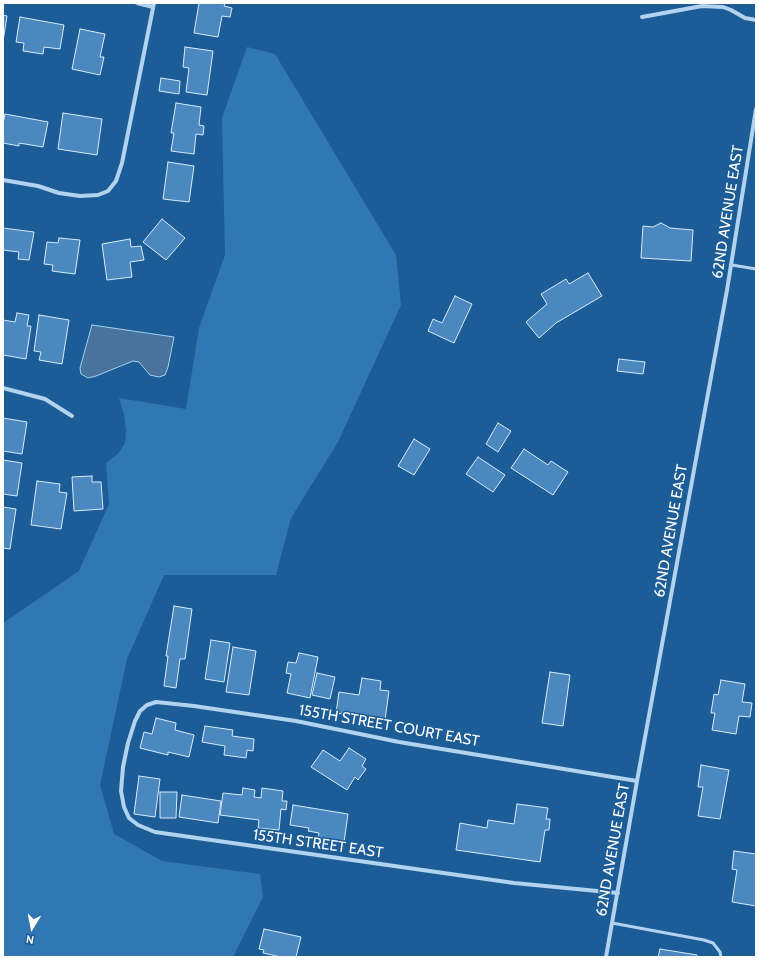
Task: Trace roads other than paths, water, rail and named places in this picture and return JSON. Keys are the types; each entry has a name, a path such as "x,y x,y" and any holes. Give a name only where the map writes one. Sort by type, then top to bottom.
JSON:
{"street":[{"path":"3,180 38,186 80,196 98,194 108,190 116,181 122,163 153,5 137,3"},
{"path":"642,17 702,6 723,7 745,18 756,20"},
{"name":"62ND AVENUE EAST","path":"606,957 732,265 756,108"},
{"path":"3,388 45,398 72,416"},
{"name":"155TH STREET COURT EAST","path":"140,711 147,705 156,702 194,706 296,721 399,742 637,781"},
{"name":"155TH STREET EAST","path":"140,711 134,721 128,743 123,767 121,791 124,807 129,818 138,825 155,832 514,883 618,893"}],"lane":[{"path":"732,265 756,269"},
{"path":"612,922 704,940 713,943 722,957"}]}
